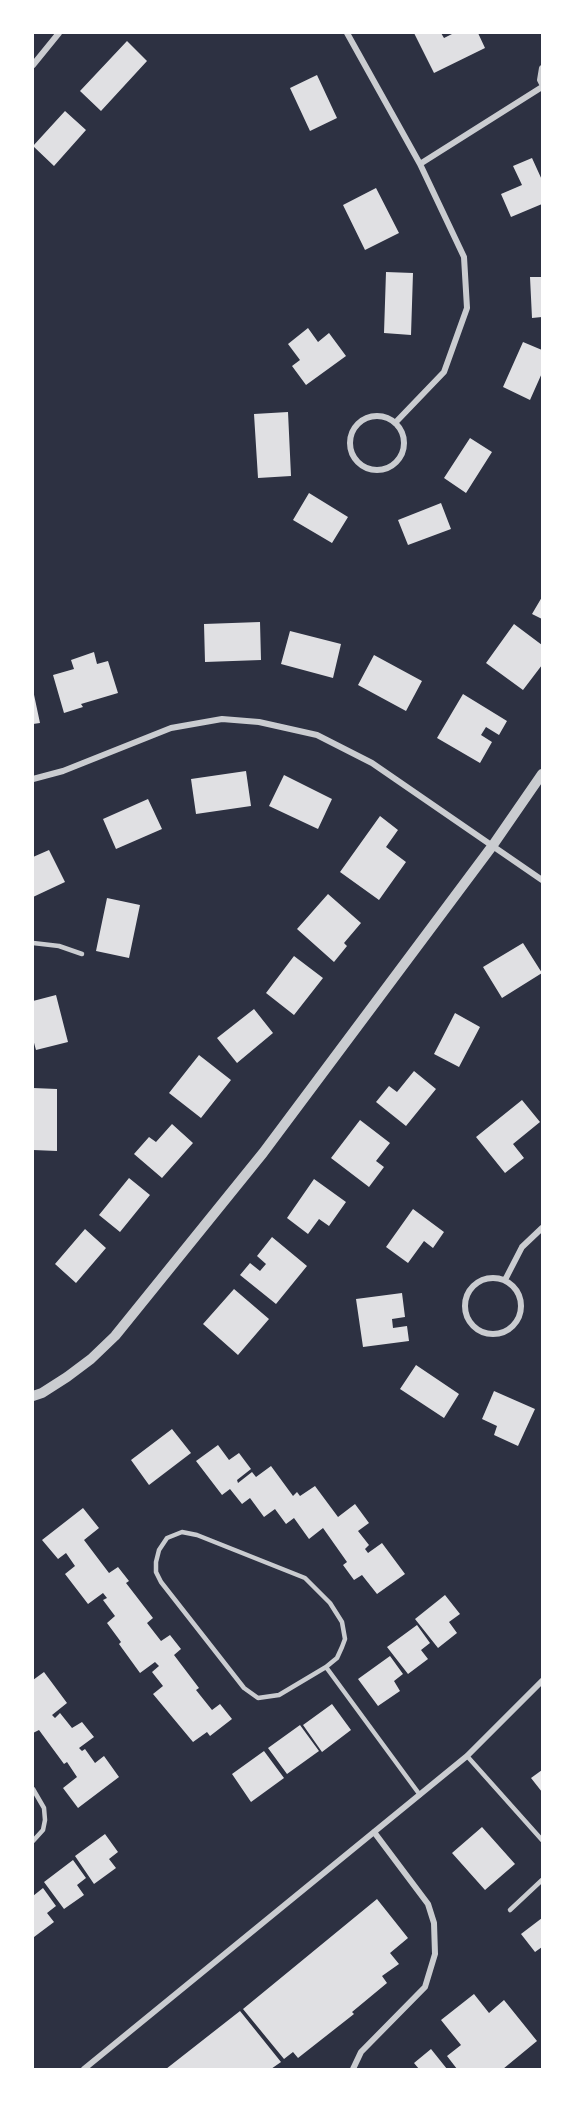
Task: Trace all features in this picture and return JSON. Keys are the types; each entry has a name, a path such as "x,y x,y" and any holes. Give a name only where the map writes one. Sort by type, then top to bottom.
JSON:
{"street":[{"path":"33,65 60,33"},
{"path":"347,33 420,164 464,257 467,308 444,372 395,423"},
{"path":"420,164 542,86 540,72 542,68"},
{"path":"380,415 395,423 401,429 404,446 397,461 382,469 365,467 358,462 350,448 352,431 357,424 364,419 380,415"},
{"path":"33,779 63,771 171,728 222,719 259,722 317,735 372,763 542,880"},
{"path":"33,1396 67,1377 91,1359 115,1336 263,1153 493,845 542,774"},
{"path":"506,1280 522,1247 542,1228"},
{"path":"488,1278 506,1280 513,1286 521,1301 518,1318 513,1326 498,1334 480,1331 473,1326 465,1310 467,1293 473,1286 488,1278"},
{"path":"84,2069 467,1756 542,1681"},
{"path":"353,2069 362,2052 425,1987 435,1954 434,1923 428,1904 374,1832"}],"lane":[{"path":"33,943 59,946 82,954"},
{"path":"182,1532 197,1535 305,1578 330,1603 342,1622 345,1638 342,1647 337,1658 326,1667 279,1695 258,1698 244,1688 161,1582 156,1572 156,1562 159,1550 167,1538 182,1532"},
{"path":"326,1667 420,1795"},
{"path":"467,1756 542,1840"},
{"path":"33,1789 44,1808 45,1820 43,1830 33,1841"},
{"path":"510,1910 542,1880"}],"building":[{"path":"414,33 441,33 444,38 454,33 478,33 485,48 434,73"},
{"path":"127,41 147,61 101,111 80,91"},
{"path":"317,75 337,118 310,131 290,88"},
{"path":"65,111 86,130 54,166 33,146"},
{"path":"532,158 542,180 542,204 511,217 501,194 522,185 513,166"},
{"path":"376,188 399,233 365,250 343,205"},
{"path":"386,272 413,273 411,335 384,333"},
{"path":"530,277 542,277 542,317 532,318"},
{"path":"308,328 318,342 329,333 346,356 306,385 292,366 300,360 288,344"},
{"path":"523,342 542,350 542,373 530,400 503,387"},
{"path":"288,412 291,476 258,478 254,414"},
{"path":"470,438 492,452 466,493 444,478"},
{"path":"309,493 348,517 332,543 293,520"},
{"path":"441,503 451,529 408,545 398,520"},
{"path":"542,597 542,619 532,614"},
{"path":"260,622 261,660 205,662 204,624"},
{"path":"514,624 542,645 542,665 523,690 486,663"},
{"path":"290,631 341,644 333,678 281,664"},
{"path":"94,652 97,664 108,661 118,693 81,704 83,707 64,713 53,675 74,669 71,660"},
{"path":"374,655 422,681 406,711 358,685"},
{"path":"33,690 40,723 33,724"},
{"path":"463,694 507,721 499,735 486,727 481,735 492,742 480,763 437,738"},
{"path":"246,771 251,806 196,814 191,779"},
{"path":"284,775 332,799 318,829 269,806"},
{"path":"148,799 162,829 116,849 103,819"},
{"path":"380,816 398,830 386,847 406,862 379,900 340,872"},
{"path":"49,850 65,882 33,897 33,857"},
{"path":"328,894 361,923 344,943 347,946 334,962 297,929"},
{"path":"107,898 140,905 129,958 96,951"},
{"path":"523,943 542,973 502,998 483,967"},
{"path":"294,956 323,978 294,1015 266,993"},
{"path":"56,995 68,1042 36,1050 33,1039 33,1001"},
{"path":"254,1009 273,1033 237,1063 217,1038"},
{"path":"455,1013 480,1027 459,1067 434,1054"},
{"path":"199,1055 231,1080 201,1118 169,1093"},
{"path":"414,1071 436,1089 406,1126 376,1102 389,1086 397,1092"},
{"path":"33,1088 57,1089 57,1151 33,1150"},
{"path":"522,1100 540,1122 513,1144 524,1158 505,1173 476,1137"},
{"path":"360,1120 390,1143 376,1161 384,1167 369,1187 331,1158"},
{"path":"172,1124 193,1143 162,1178 134,1154 149,1137 156,1142"},
{"path":"129,1178 150,1195 120,1232 99,1215"},
{"path":"314,1179 346,1202 329,1226 319,1219 308,1234 287,1218"},
{"path":"413,1209 444,1232 433,1248 424,1241 408,1263 386,1247"},
{"path":"85,1229 106,1248 76,1283 55,1264"},
{"path":"272,1237 307,1266 276,1304 240,1275 250,1263 260,1271 266,1264 257,1256"},
{"path":"234,1289 269,1319 238,1355 203,1324"},
{"path":"402,1293 405,1317 392,1319 393,1328 407,1326 409,1341 363,1347 356,1299"},
{"path":"416,1365 459,1394 444,1418 400,1389"},
{"path":"494,1391 535,1409 518,1446 494,1435 497,1426 482,1419"},
{"path":"172,1429 191,1453 149,1485 131,1460"},
{"path":"218,1445 229,1460 239,1453 251,1469 237,1480 238,1483 252,1472 256,1477 271,1466 293,1496 297,1492 300,1496 315,1486 338,1517 355,1504 369,1523 358,1531 369,1545 365,1549 368,1553 382,1543 405,1574 377,1594 362,1575 354,1580 343,1565 347,1562 323,1528 309,1539 294,1518 286,1524 275,1509 264,1517 250,1498 242,1504 230,1489 222,1495 196,1461"},
{"path":"83,1508 99,1528 84,1540 109,1573 118,1567 129,1581 126,1583 153,1618 147,1623 161,1641 170,1635 181,1649 174,1655 199,1688 196,1690 212,1710 220,1704 232,1719 210,1736 207,1732 193,1742 153,1694 163,1686 152,1672 159,1666 155,1662 140,1673 107,1623 115,1616 103,1600 107,1598 103,1593 88,1604 65,1574 75,1566 66,1553 58,1559 42,1540"},
{"path":"445,1595 460,1614 449,1622 457,1633 438,1648 415,1619"},
{"path":"417,1625 430,1643 421,1650 428,1659 408,1674 387,1647"},
{"path":"390,1656 403,1674 394,1681 400,1691 378,1706 358,1679"},
{"path":"44,1672 67,1703 52,1715 55,1718 60,1713 72,1728 82,1722 94,1737 79,1748 82,1751 85,1749 95,1763 104,1756 119,1777 78,1808 63,1788 77,1777 67,1762 64,1764 39,1730 33,1733 33,1680"},
{"path":"332,1704 351,1730 322,1752 303,1725"},
{"path":"300,1725 319,1751 287,1774 268,1748"},
{"path":"264,1751 284,1778 251,1802 232,1774"},
{"path":"542,1770 542,1792 531,1778"},
{"path":"482,1827 515,1864 485,1890 452,1853"},
{"path":"105,1834 118,1852 109,1859 116,1868 94,1884 75,1856"},
{"path":"73,1860 86,1878 77,1885 84,1895 64,1909 44,1882"},
{"path":"43,1888 56,1906 47,1913 54,1922 34,1937 33,1896"},
{"path":"377,1899 408,1938 390,1953 399,1964 382,1976 387,1983 352,2012 354,2014 298,2058 293,2052 284,2059 243,2009"},
{"path":"542,1918 542,1947 535,1952 521,1934"},
{"path":"474,1994 489,2013 504,2000 537,2041 503,2069 457,2069 447,2056 461,2045 441,2020"},
{"path":"240,2011 281,2062 271,2069 166,2069"},
{"path":"431,2049 447,2069 419,2069 414,2063"}]}
